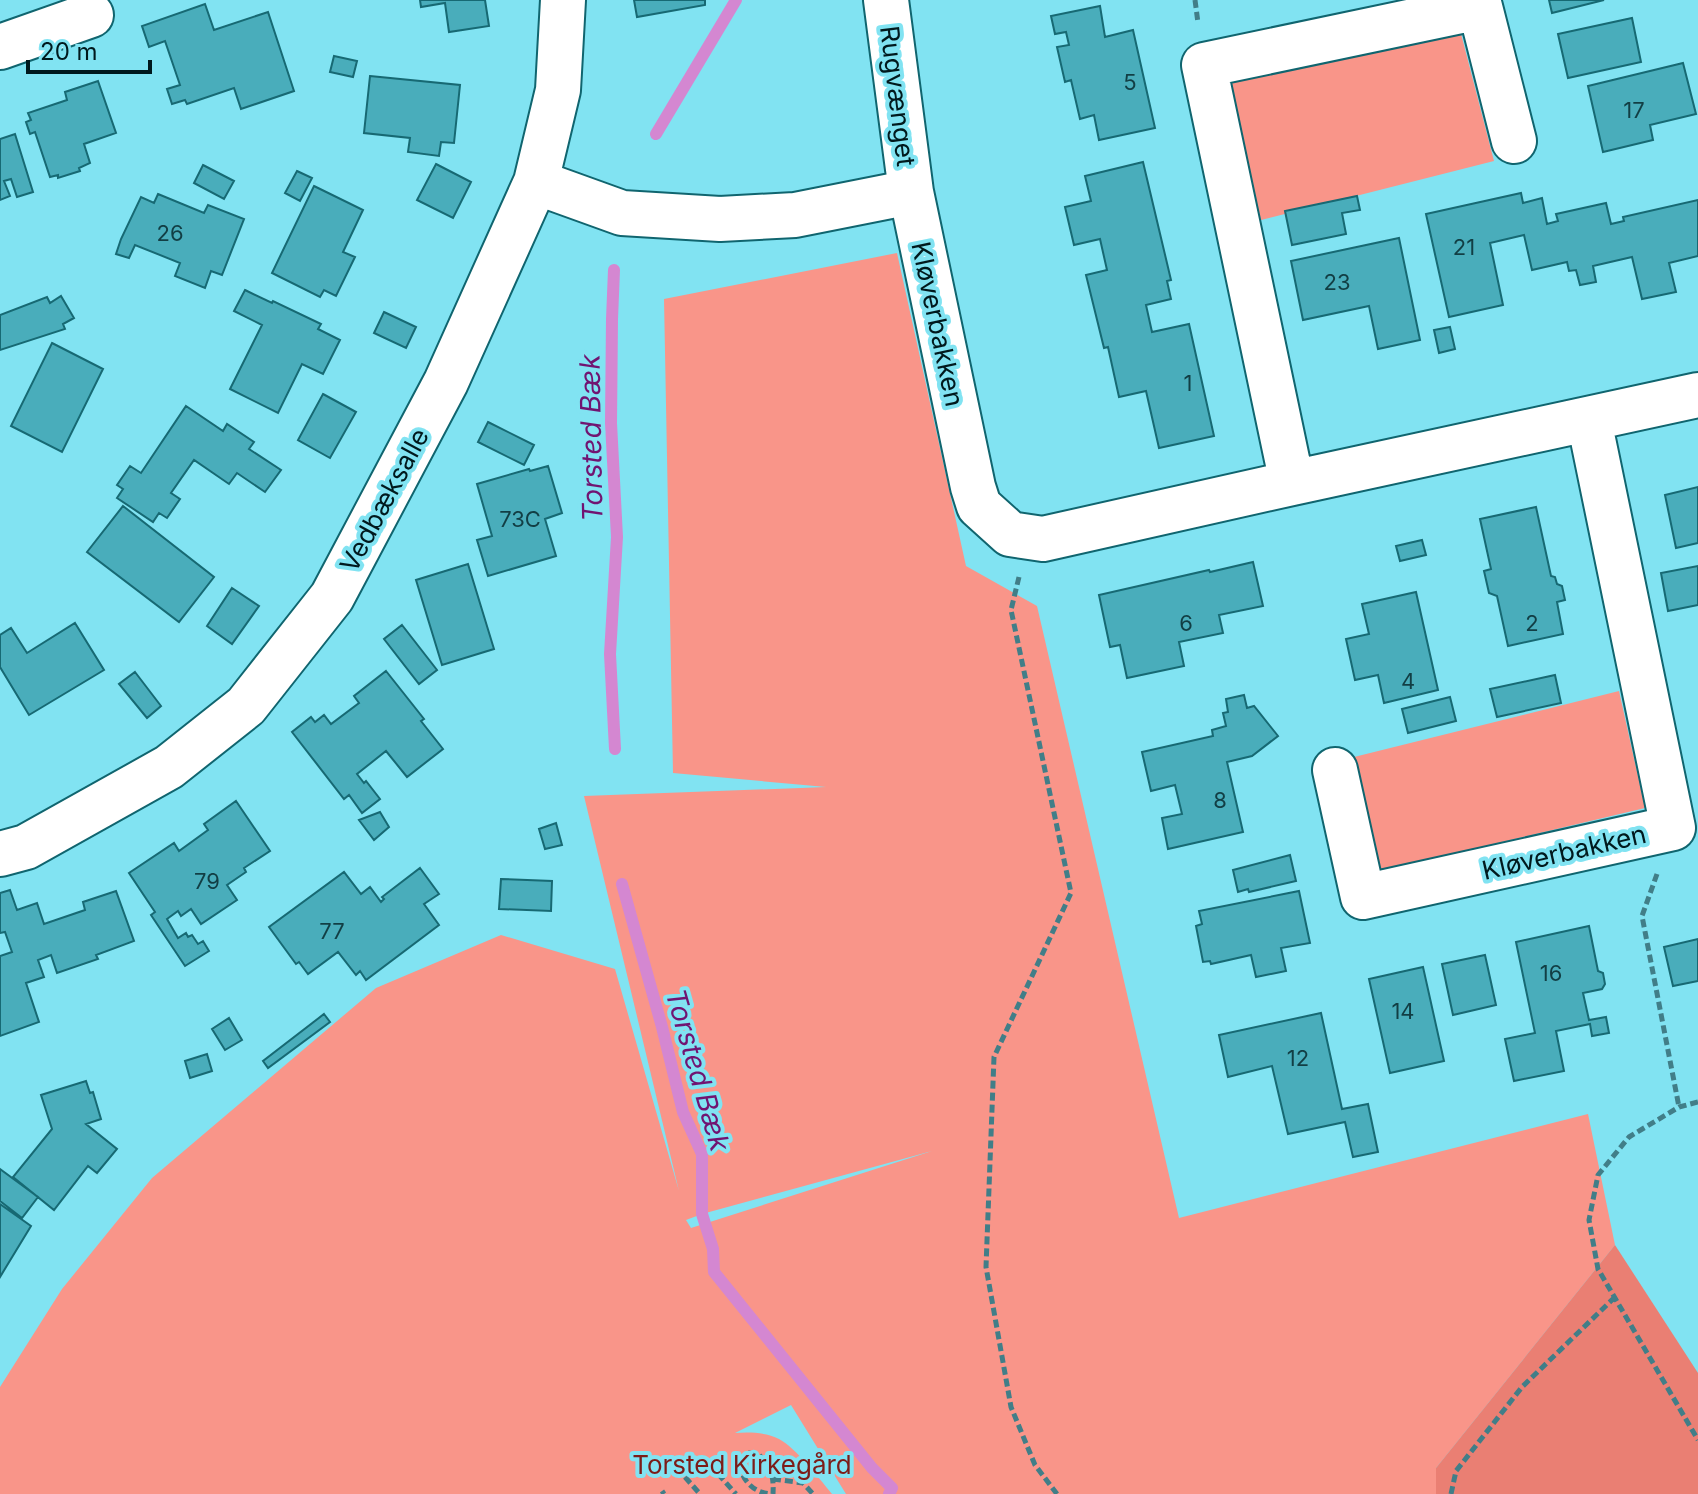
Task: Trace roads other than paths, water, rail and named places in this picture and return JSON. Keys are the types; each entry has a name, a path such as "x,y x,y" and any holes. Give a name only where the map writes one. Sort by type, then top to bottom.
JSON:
{"street":[{"name":"Vedbæksalle","path":"0,854 26,847 169,767 246,706 332,597 446,382 536,182 558,90 563,0"},
{"name":"Rugvænget","path":"886,0 911,192"},
{"path":"1514,141 1480,7 1204,65 1292,483 1698,395"},
{"path":"0,47 91,15"},
{"path":"536,182 622,213 720,219 795,215 911,192"},
{"name":"Kløverbakken","path":"911,192 973,487 979,506 1010,534 1043,539 1292,483"},
{"name":"Kløverbakken","path":"1335,770 1363,897 1673,828 1589,420"}],"waterway":[{"name":"Torsted Bæk","path":"656,134 736,0"},
{"name":"Torsted Bæk","path":"614,270 611,423 617,537 610,654 615,749"},
{"name":"Torsted Bæk","path":"622,884 683,1112 702,1154 702,1214 713,1249 714,1272 872,1468 892,1488 889,1494"}],"park label":[{"name":"Torsted Kirkegård","path":"742,1464"}]}
